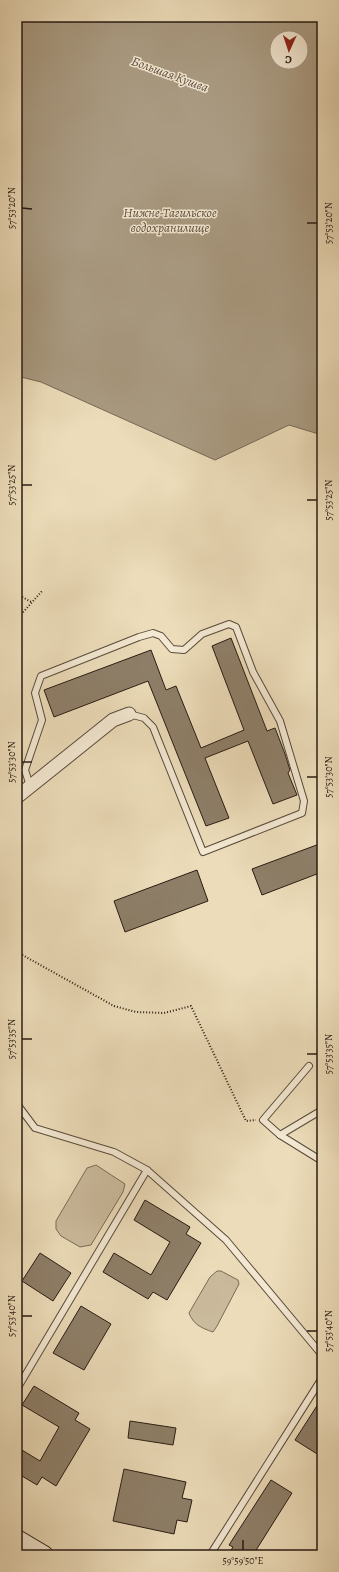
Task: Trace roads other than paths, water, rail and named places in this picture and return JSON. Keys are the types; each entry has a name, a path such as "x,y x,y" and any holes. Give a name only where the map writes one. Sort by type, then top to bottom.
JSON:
{"main road":[{"path":"17,1539 44,1555"}],"street":[{"path":"17,797 113,720 129,714"}],"lane":[{"path":"30,786 25,770 42,720 35,693 41,676 139,637 153,633 161,636 172,649 184,650 202,634 229,624 236,627 253,672 280,721 304,801 302,812 203,852 153,727 144,718 129,714"},
{"path":"309,1066 263,1120 280,1135 322,1161"},
{"path":"17,1104 35,1128 114,1152 146,1170 226,1240 322,1355"},
{"path":"280,1135 322,1110"},
{"path":"17,1389 146,1170"},
{"path":"210,1555 322,1378"}],"water":[{"name":"Нижне-Тагильское водохранилище","path":"17,17 322,17 322,435 289,425 215,460 41,382 17,376"}],"water label":[{"name":"Большая Кушва","path":"170,74"}]}
